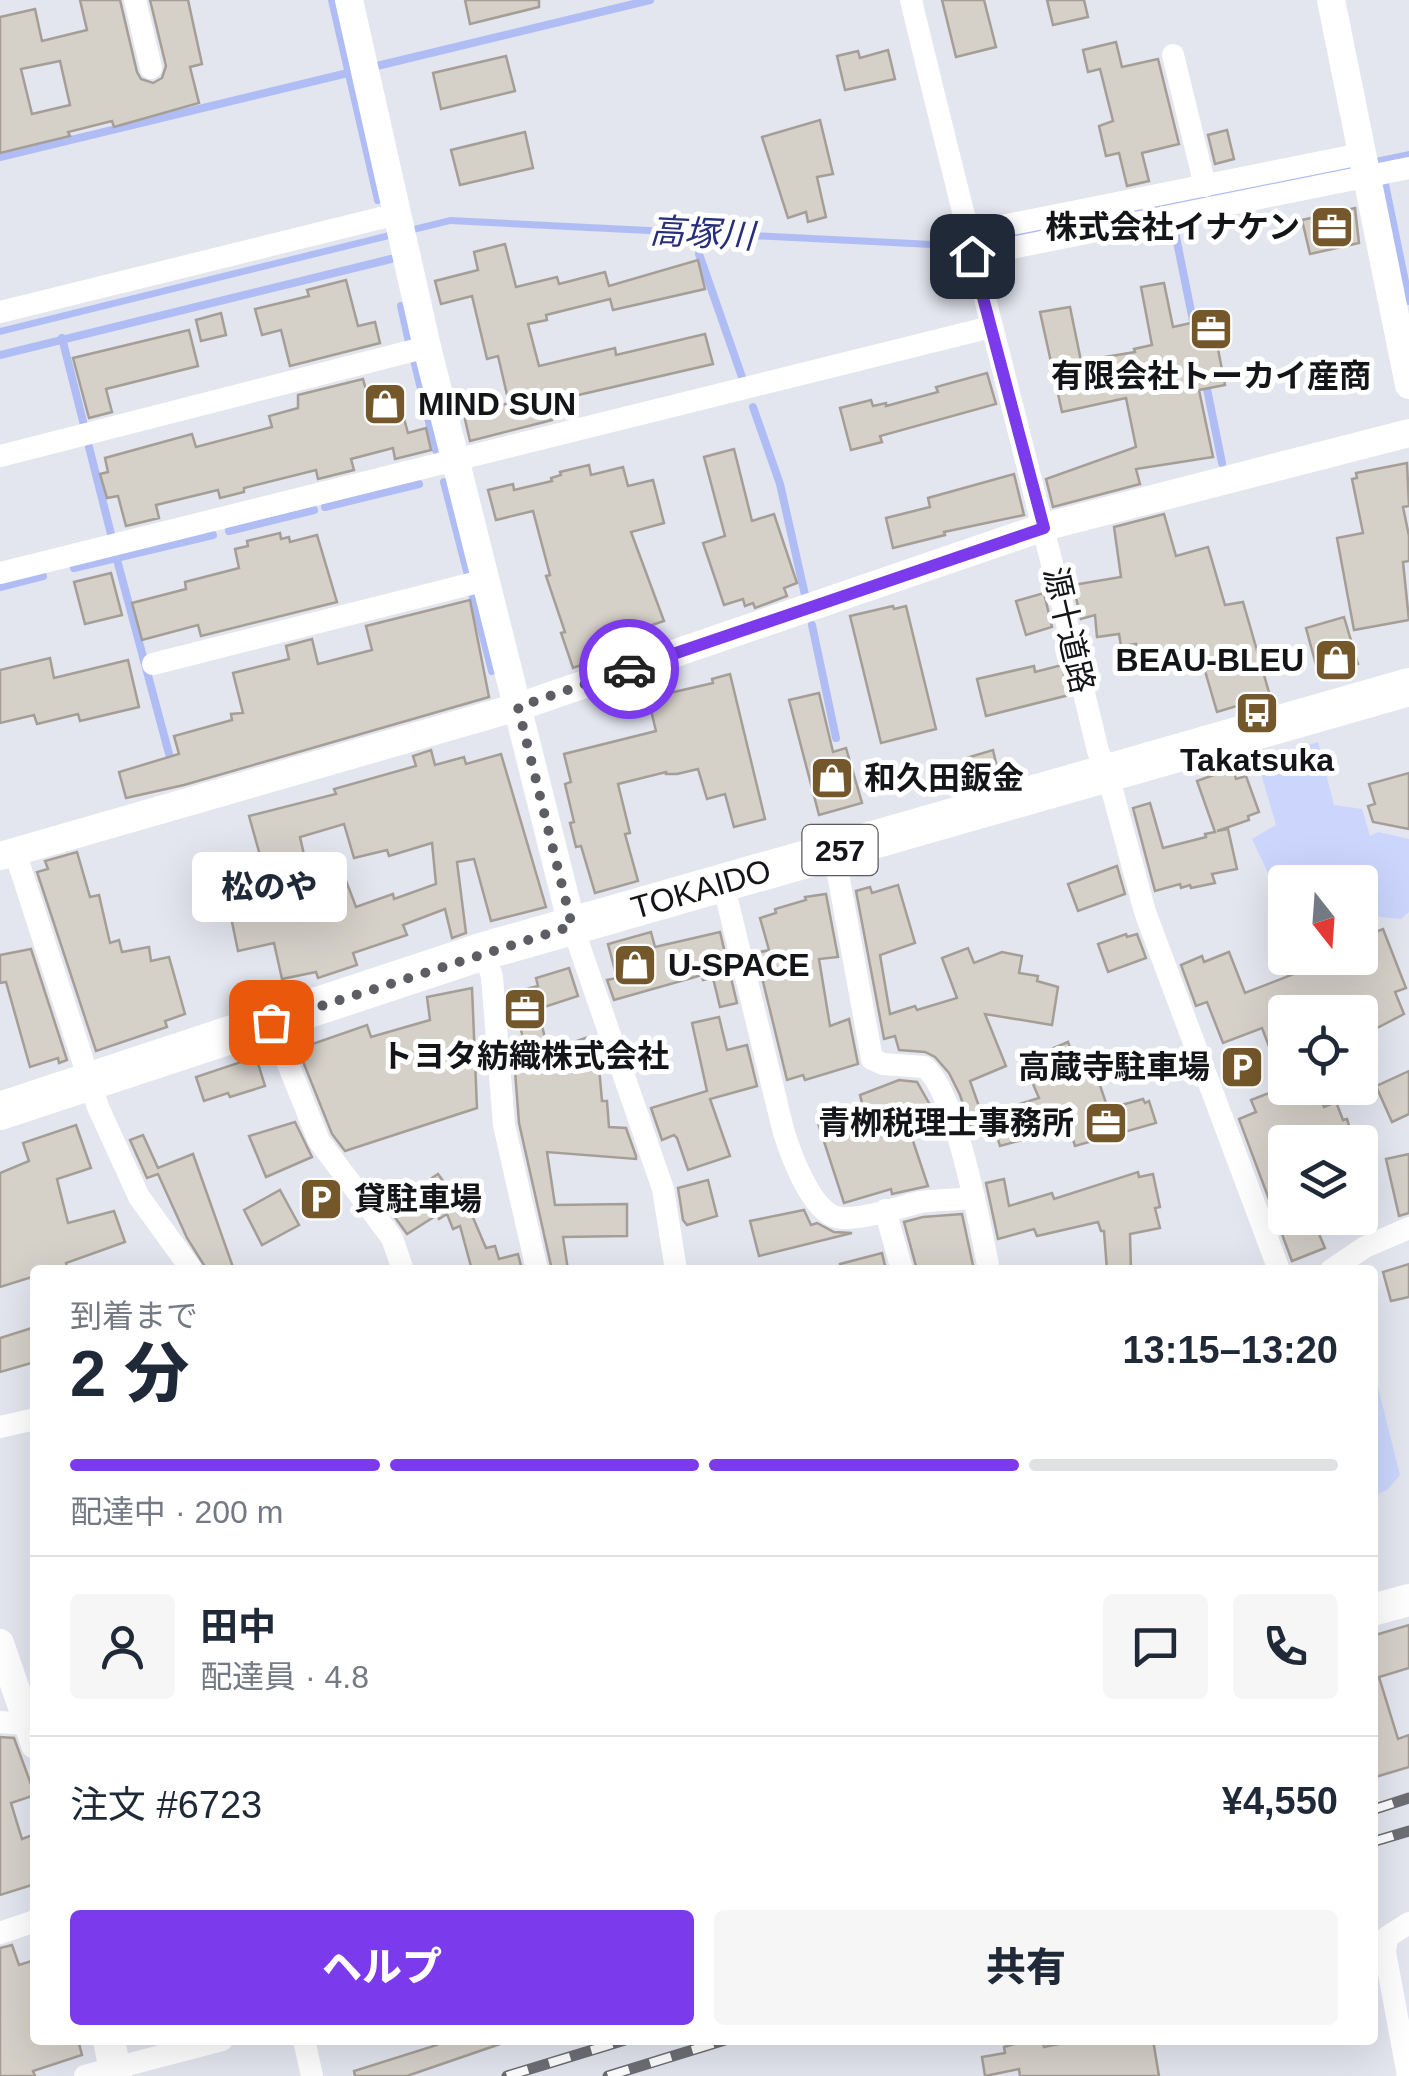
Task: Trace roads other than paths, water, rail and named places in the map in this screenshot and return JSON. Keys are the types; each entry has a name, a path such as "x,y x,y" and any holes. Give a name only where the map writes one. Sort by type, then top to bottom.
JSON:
{"highway":[{"name":"TOKAIDO","path":"0,1111 484,952 1409,688"}],"main road":[{"path":"1378,1608 1409,1600"}],"street":[{"path":"134,0 151,68"},
{"path":"349,0 427,347 572,926 663,1189 675,1265"},
{"name":"源十道路","path":"911,0 1098,751 1146,912 1277,1265"},
{"path":"1331,0 1409,384"},
{"path":"1173,54 1205,186"},
{"path":"970,245 1363,165"},
{"path":"970,245 1205,186 1363,165 1409,168"},
{"path":"0,312 400,226"},
{"path":"0,573 991,328"},
{"path":"0,456 427,347"},
{"path":"188,1265 139,1197 89,1082 8,854 518,707 1044,528 1409,433"},
{"path":"154,664 486,580"},
{"path":"834,852 872,1058 876,1063 916,1065 931,1072 968,1166 989,1265"},
{"path":"723,883 761,1047 798,1171 828,1214 850,1218 931,1200 974,1197"},
{"path":"484,952 492,977 504,1125 536,1265"},
{"path":"271,1022 320,1140 384,1226 400,1265"},
{"path":"886,1210 901,1265"},
{"path":"1338,1265 1365,1247 1409,1228"},
{"path":"0,1427 30,1419"},
{"path":"0,1642 24,1729"},
{"path":"1408,2076 1385,1952 1387,1937 1409,1923"},
{"path":"0,1933 30,1924"},
{"path":"106,2065 199,2045"},
{"path":"305,2045 312,2076"}],"water":[{"name":"高塚川","path":"1409,151 1409,159 985,246 952,249 450,224 0,335 0,328 450,217 952,242 984,239"}],"waterway":[{"path":"332,0 378,200"},
{"path":"377,66 650,0"},
{"path":"0,157 352,72"},
{"path":"1385,184 1409,301"},
{"path":"1173,222 1195,331"},
{"name":"高塚川","path":"699,254 742,377"},
{"path":"0,355 391,259"},
{"path":"401,306 409,342"},
{"path":"62,338 84,425"},
{"path":"414,360 422,393"},
{"path":"1205,379 1222,463"},
{"path":"424,402 436,450"},
{"path":"753,407 780,484 805,595"},
{"path":"89,447 111,534"},
{"path":"444,482 468,575"},
{"path":"325,507 419,484"},
{"path":"229,531 314,510"},
{"path":"74,568 213,535"},
{"path":"116,556 172,765"},
{"path":"0,587 43,576"},
{"path":"472,593 492,671"},
{"path":"812,625 836,738"}],"railway":[{"path":"1378,1808 1409,1798"},
{"path":"1378,1840 1409,1831"},
{"path":"507,2076 609,2045"},
{"path":"608,2076 709,2045"}],"place":[{"name":"株式会社イナケン","path":"1332,227"},
{"name":"有限会社トーカイ産商","path":"1211,329"},
{"name":"MIND SUN","path":"385,404"},
{"name":"BEAU-BLEU","path":"1336,660"},
{"name":"Takatsuka","path":"1257,713"},
{"name":"和久田鈑金","path":"832,778"},
{"name":"U-SPACE","path":"635,965"},
{"name":"トヨタ紡織株式会社","path":"525,1009"},
{"name":"松のや","path":"271,1022"},
{"name":"高蔵寺駐車場","path":"1242,1067"},
{"name":"青栁税理士事務所","path":"1106,1123"},
{"name":"貸駐車場","path":"321,1199"}]}
